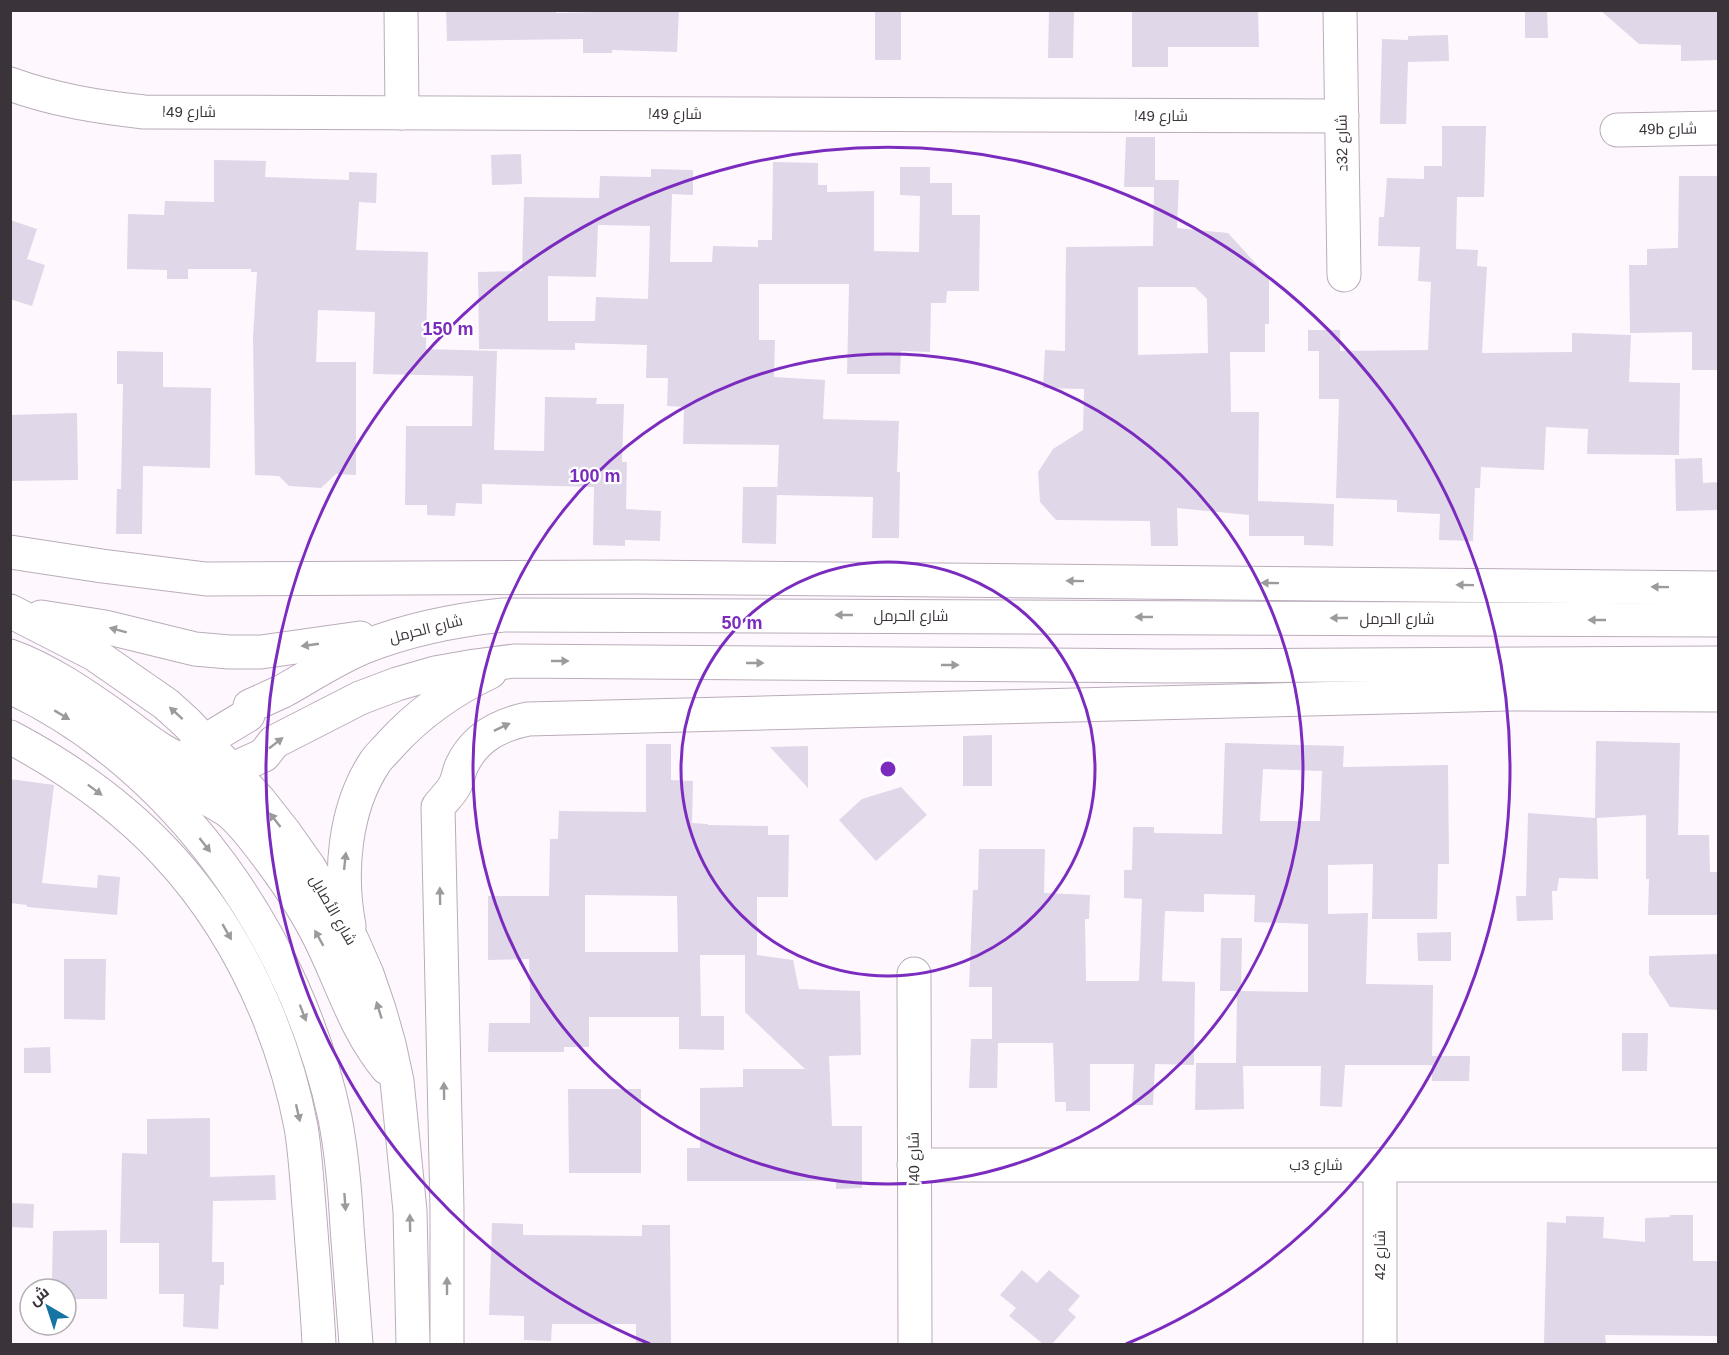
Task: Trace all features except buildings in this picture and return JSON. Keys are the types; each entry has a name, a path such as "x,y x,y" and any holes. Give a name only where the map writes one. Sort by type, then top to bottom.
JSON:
{"street":[{"path":"401,10 402,113"},
{"name":"شارع 32د","path":"1340,10 1344,275"},
{"name":"شارع 49ا","path":"10,84 68,101 102,108 144,112 1342,117"},
{"name":"49b شارع","path":"1617,130 1719,128"},
{"path":"10,552 206,579 638,577 1719,588"},
{"path":"13,612 105,627 195,649 229,652 261,652 409,631"},
{"name":"شارع الأصايل","path":"13,612 94,654 166,704 194,751 231,770 260,800 309,867 352,940 379,1009 397,1081 410,1211 413,1344"},
{"name":"شارع الحرمل","path":"153,786 194,751 248,715 250,706 285,690 331,663 365,647 409,631 456,620 503,615 1719,620"},
{"path":"10,656 52,675 86,696 155,747 194,751"},
{"path":"352,940 345,906 344,871 348,836 364,780 376,760 402,732 431,707 463,685 514,661"},
{"path":"188,804 231,770 264,755 274,742 360,698 435,673 514,661 1169,666 1719,663"},
{"path":"1169,666 1221,701"},
{"path":"10,687 35,698 82,727 127,762 153,786 188,804 210,800 227,810 241,823 279,872 303,908 324,945 364,1035 379,1059 397,1081"},
{"path":"447,1344 447,1209 438,807 455,785 460,768 469,753 480,740 495,729 528,718 1508,694 1719,695"},
{"path":"10,736 72,772 137,823 195,886 220,921 242,959 277,1040 291,1082 300,1126 307,1170 319,1344"},
{"path":"188,804 207,846 244,898 276,952 302,1010 323,1070 335,1119 343,1169 356,1344"},
{"name":"شارع 40ا","path":"914,974 915,1344"},
{"name":"شارع 3ب","path":"914,1165 1719,1165"},
{"name":"شارع 42","path":"1380,1165 1380,1344"},
{"path":"317,1301 352,1302"}]}
